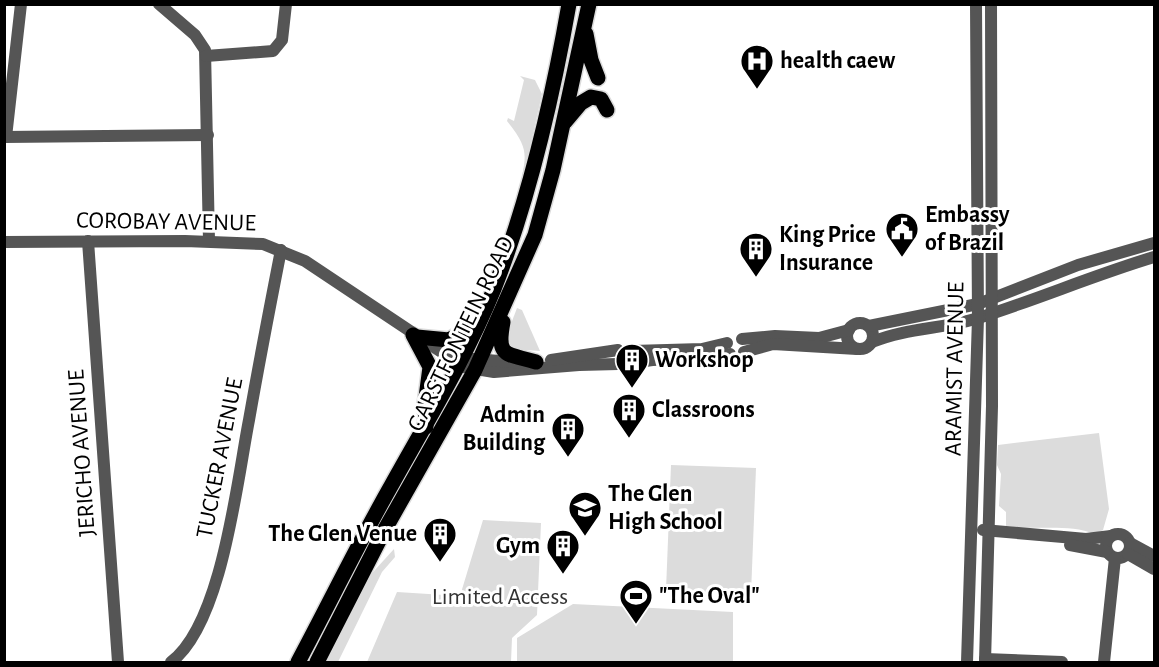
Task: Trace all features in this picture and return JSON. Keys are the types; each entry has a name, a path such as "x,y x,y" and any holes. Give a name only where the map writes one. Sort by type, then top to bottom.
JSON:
{"main road":[{"name":"GARSTFONTEIN ROAD","path":"298,663 363,537 426,427 480,321 502,266 534,169 555,80 569,4"},
{"name":"GARSTFONTEIN ROAD","path":"316,663 384,531 477,365 535,235 589,4"},
{"path":"585,25 591,60 598,78"},
{"path":"562,126 581,103 591,97 601,99 607,110"},
{"path":"504,307 500,341 502,350 511,357 536,362"},
{"path":"415,336 449,340 480,321"},
{"path":"415,336 430,367 425,405 426,427"}],"street":[{"path":"21,4 5,137 208,135"},
{"path":"159,4 200,39 206,56 209,241"},
{"path":"206,56 273,51 282,40 286,4"},
{"name":"ARAMIST AVENUE","path":"967,663 973,534 978,318 976,4"},
{"name":"ARAMIST AVENUE","path":"985,661 993,312 991,4"},
{"name":"JERICHO AVENUE","path":"88,241 118,663"},
{"name":"COROBAY AVENUE","path":"4,242 249,241 281,250 305,261 415,336 460,361 511,372 579,364 627,366 632,357"},
{"name":"COROBAY AVENUE","path":"729,349 735,337 742,339 764,336 819,338 849,330 858,323 869,326 978,304 1078,265 1155,243"},
{"name":"TUCKER AVENUE","path":"171,663 187,646 194,633 221,561 281,250"},
{"name":"COROBAY AVENUE","path":"632,357 702,349 729,349 736,356 778,344 857,349 868,347 872,342 903,331 931,328 978,318 1155,257"},
{"path":"869,326 874,337 872,342"},
{"path":"849,330 848,341 857,349"},
{"path":"742,339 746,345 744,352"},
{"name":"COROBAY AVENUE","path":"477,365 536,362 618,350 624,347 632,357"},
{"path":"618,350 615,359 618,364"},
{"path":"973,534 1086,539 1122,534 1129,548 1155,569"},
{"path":"989,535 1062,544 1111,555 1129,548 1155,556"},
{"path":"1104,663 1111,555 1106,542 1111,536"},
{"path":"985,661 1062,663"}],"green space":[{"path":"520,76 535,80 542,94 519,195 525,156 524,148 507,121 508,118 514,121 524,80"},
{"path":"517,308 522,310 540,351 510,349 506,337"},
{"path":"1099,433 1109,509 1103,530 1095,534 1062,528 1006,526 1006,512 999,506 1001,474 997,465 998,445"},
{"path":"671,465 756,468 751,594 666,590"},
{"name":"Limited Access","path":"483,520 541,523 537,615 512,638 511,662 367,662 397,592 460,596"},
{"path":"394,549 395,557 382,572 338,662 326,662 364,582"},
{"name":"\"The Oval\"","path":"573,604 733,612 733,662 517,662 517,638"}],"place":[{"name":"health caew","path":"757,90"},
{"name":"Embassy of Brazil","path":"902,258"},
{"name":"King Price Insurance","path":"756,278"},
{"name":"Workshop","path":"632,389"},
{"name":"Classroons","path":"629,439"},
{"name":"Admin Building","path":"568,458"},
{"name":"The Glen High School","path":"585,537"},
{"name":"The Glen Venue","path":"440,563"},
{"name":"Gym","path":"563,575"},
{"name":"\"The Oval\"","path":"636,625"}]}
